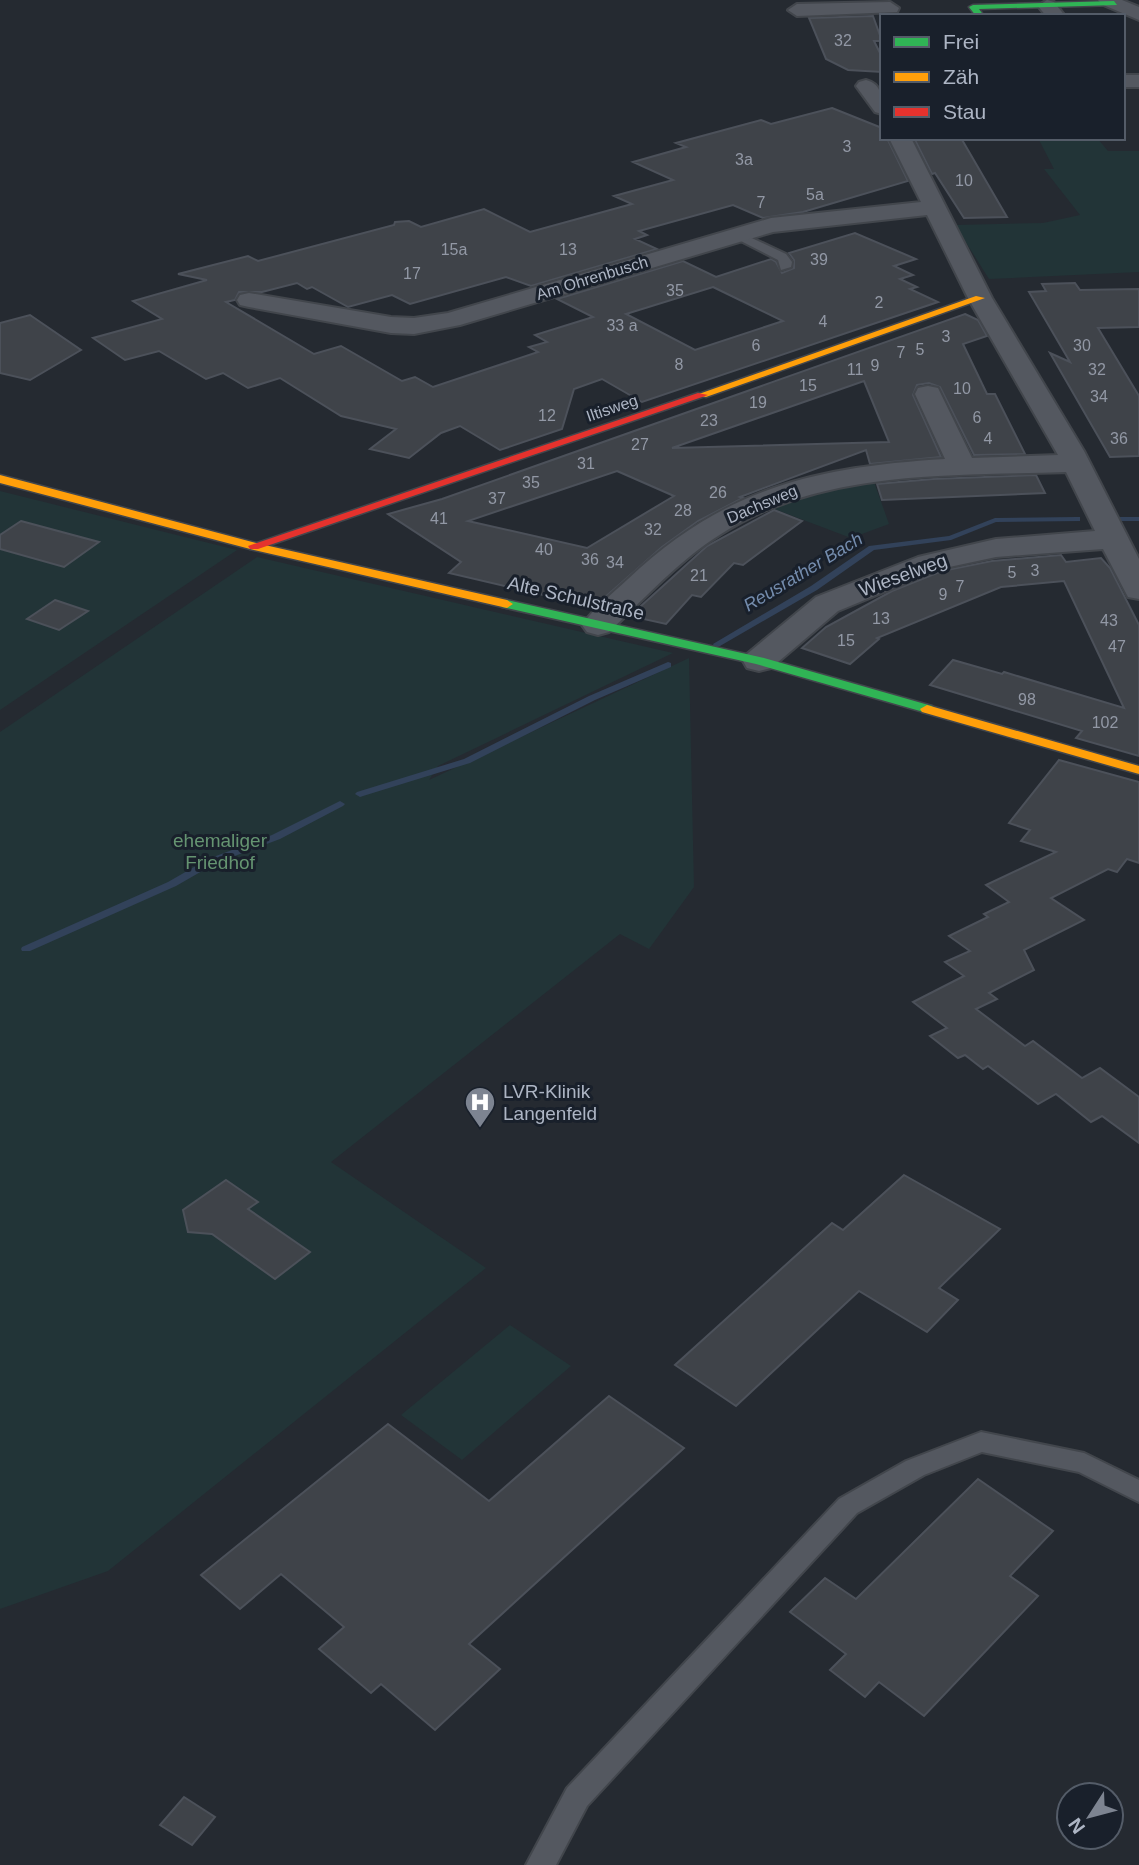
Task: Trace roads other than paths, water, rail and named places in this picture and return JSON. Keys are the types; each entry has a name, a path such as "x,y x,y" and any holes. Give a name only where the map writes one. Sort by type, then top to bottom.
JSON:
{"street":[{"path":"978,14 973,8 1052,11 1126,7"},
{"path":"797,10 891,8"},
{"path":"854,9 867,26 880,26"},
{"path":"874,86 880,102"},
{"path":"901,140 980,298 1076,463 1139,590"},
{"name":"Am Ohrenbusch","path":"249,300 368,323 414,326 450,320 737,235 803,220 936,207"},
{"name":"Iltisweg","path":"254,546 654,412 980,298"},
{"path":"928,394 963,467"},
{"name":"Dachsweg","path":"598,625 677,551 727,517 785,492 863,474 1076,463"},
{"name":"Alte Schulstraße","path":"0,479 254,546 759,661 1139,770"},
{"name":"Wieselweg","path":"759,661 827,604 946,557 1039,544 1112,539"}],"lane":[{"path":"737,235 782,257 786,262 785,267"},
{"path":"541,1865 577,1797 848,1506 915,1468 981,1442 1084,1463 1139,1492"}],"waterway":[{"name":"Reusrather Bach","path":"717,644 814,588 872,548 951,538 995,520 1077,519"},
{"name":"Reusrather Bach","path":"1117,519 1139,519"},
{"name":"Reusrather Bach","path":"360,794 467,761 592,698 668,665"},
{"name":"Reusrather Bach","path":"26,949 172,884 212,861 276,837 340,804"}],"place":[{"name":"LVR-Klinik Langenfeld","path":"480,1129"}],"park label":[{"name":"ehemaliger Friedhof","path":"220,851"}]}
